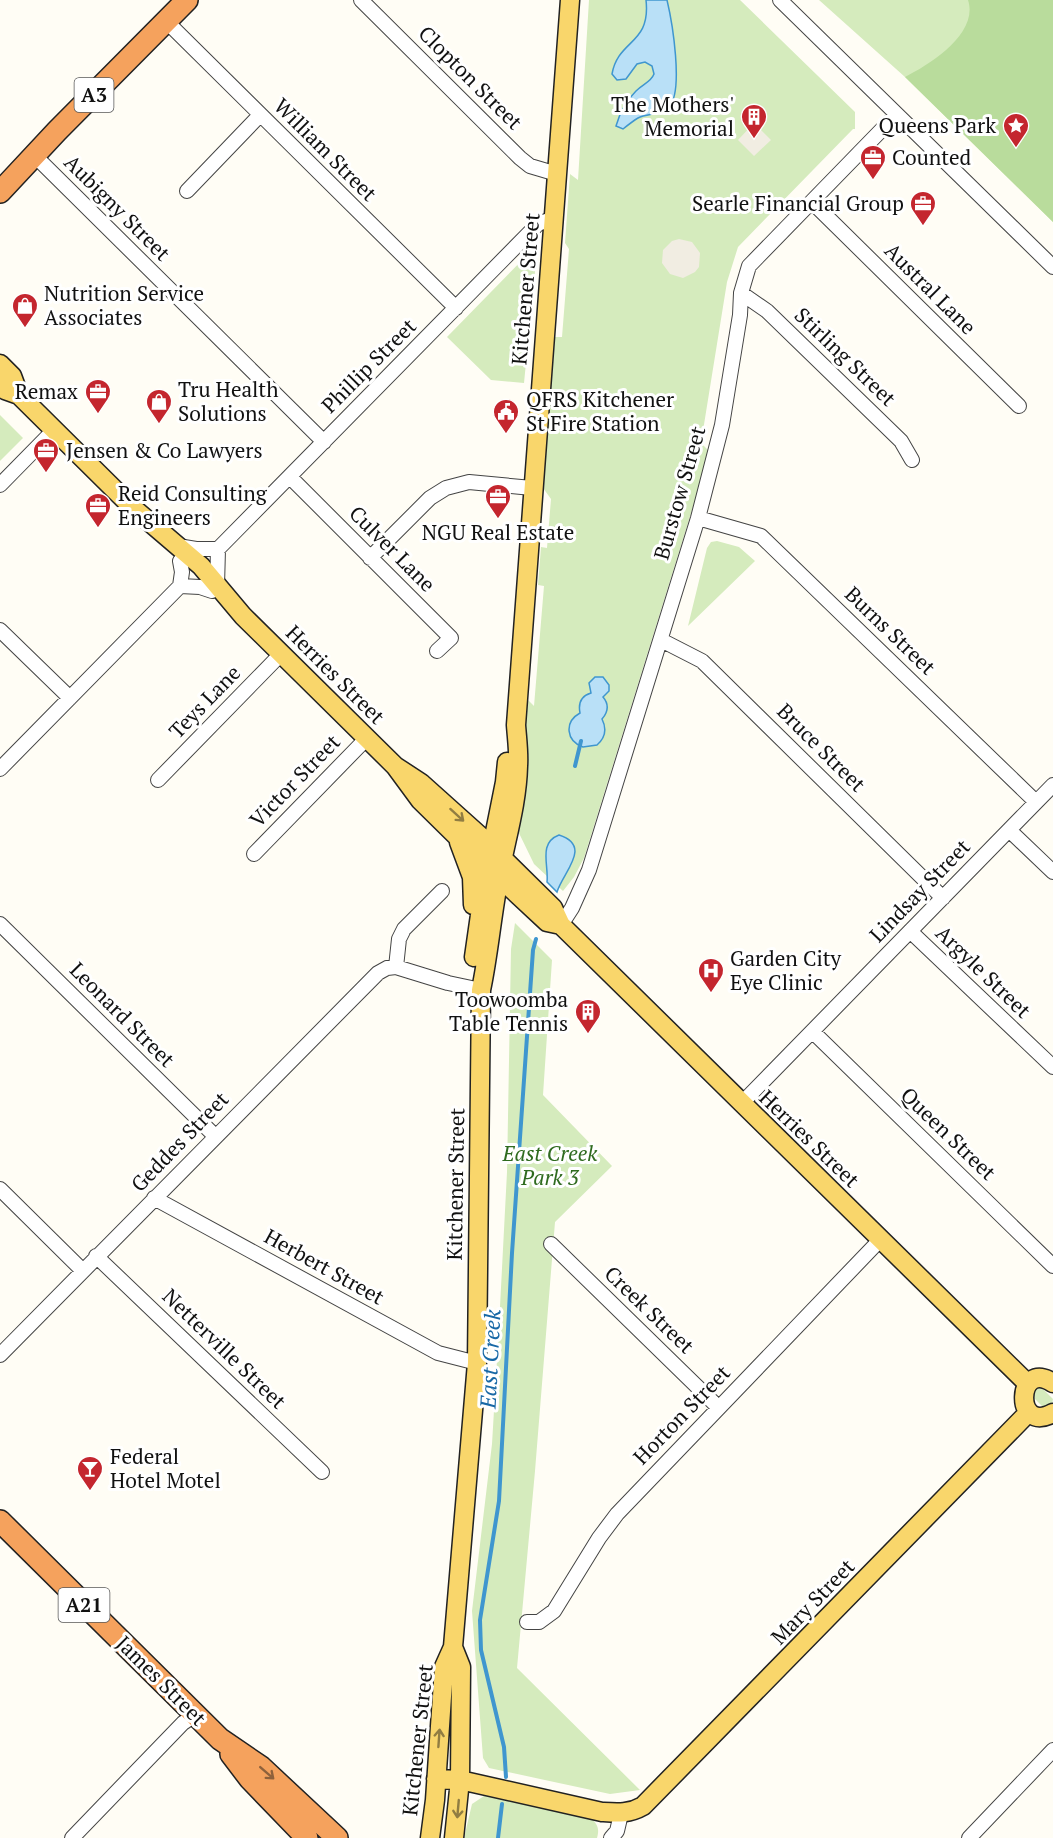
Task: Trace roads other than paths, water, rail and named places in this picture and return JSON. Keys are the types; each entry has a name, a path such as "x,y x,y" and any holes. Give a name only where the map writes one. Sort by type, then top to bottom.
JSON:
{"highway":[{"name":"A3","path":"0,191 187,0"},
{"name":"James Street","path":"0,1521 220,1739 250,1779 307,1838"},
{"name":"James Street","path":"220,1739 261,1767 337,1838"}],"main road":[{"name":"Kitchener Street","path":"474,957 495,862 517,784 519,764 516,725 570,0"},
{"name":"Herries Street","path":"0,364 12,376 19,395 179,554 192,575 215,588 395,766 420,800 449,828 553,908 561,925 1028,1384"},
{"name":"Herries Street","path":"0,385 5,390 19,395"},
{"name":"Herries Street","path":"395,766 422,783 495,862"},
{"path":"449,828 466,857 472,877 474,957 481,990"},
{"name":"Kitchener Street","path":"430,1838 444,1667 453,1647 477,1363 481,990 495,862"},
{"path":"1053,1383 1043,1378 1033,1380 1028,1384 1023,1396 1024,1405 1029,1412 1040,1417 1053,1413"},
{"name":"Mary Street","path":"621,1814 644,1806 661,1790 1029,1412"},
{"name":"Kitchener Street","path":"453,1647 461,1667 460,1780 454,1838"},
{"path":"436,1779 460,1780 602,1812 621,1814"}],"street":[{"name":"Clopton Street","path":"361,0 520,158 531,166 557,174"},
{"path":"780,0 1053,267"},
{"name":"William Street","path":"166,21 456,308"},
{"name":"Burstow Street","path":"561,925 572,908 589,870 698,518 722,425 737,334 741,293 749,266 896,114"},
{"path":"187,191 260,115"},
{"name":"Aubigny Street","path":"35,156 324,442"},
{"name":"Austral Lane","path":"812,202 1019,406"},
{"name":"Phillip Street","path":"218,549 538,224 554,218"},
{"name":"Stirling Street","path":"741,293 767,311 901,441 912,460"},
{"path":"0,485 54,430"},
{"name":"Culver Lane","path":"290,477 451,638 437,651"},
{"path":"370,558 430,498 446,488 469,483 532,489"},
{"name":"Burns Street","path":"698,518 762,536 1036,802"},
{"path":"0,769 180,586 182,572 179,554 196,549 218,549 215,588 180,586"},
{"path":"0,630 70,698"},
{"name":"Bruce Street","path":"661,640 702,661 943,898"},
{"name":"Teys Lane","path":"159,780 281,654"},
{"name":"Victor Street","path":"254,854 367,738"},
{"name":"Lindsay Street","path":"741,1104 1053,785"},
{"path":"1010,830 1053,872"},
{"path":"442,891 404,929 399,939 396,967 448,983 481,990"},
{"name":"Leonard Street","path":"0,924 215,1136"},
{"name":"Argyle Street","path":"910,931 1053,1068"},
{"name":"Geddes Street","path":"0,1355 368,981 387,968 396,967"},
{"name":"Queen Street","path":"813,1032 1053,1266"},
{"path":"0,1189 82,1270"},
{"name":"Herbert Street","path":"154,1198 438,1353 477,1363"},
{"name":"Horton Street","path":"527,1622 539,1622 554,1611 599,1538 617,1514 880,1240"},
{"name":"Creek Street","path":"551,1244 718,1407"},
{"name":"Netterville Street","path":"96,1256 322,1472"},
{"path":"72,1838 183,1723 195,1714"},
{"path":"969,1838 1053,1750"},
{"path":"611,1838 617,1831 621,1814"}],"water":[{"path":"646,0 667,0 676,55 676,86 673,99 666,110 638,118 623,129 616,126 624,107 632,95 654,74 652,66 645,62 637,64 626,79 617,80 612,74 621,54 644,26"},
{"path":"595,677 603,677 609,685 609,691 603,697 607,705 606,714 602,719 604,733 597,745 583,747 570,736 569,726 580,713 581,700 591,693 589,683"},
{"path":"559,835 569,840 574,846 575,853 557,892 547,882 546,855 549,843"}],"waterway":[{"name":"East Creek","path":"575,766 581,741"},
{"name":"East Creek","path":"506,1777 504,1747 481,1650 480,1620 499,1501 512,1253 533,950 536,939"},
{"name":"East Creek","path":"498,1838 502,1804"}],"place":[{"name":"The Mothers' Memorial","path":"754,140"},
{"name":"Queens Park","path":"1016,149"},
{"name":"Counted","path":"873,181"},
{"name":"Searle Financial Group","path":"923,227"},
{"name":"Nutrition Service Associates","path":"25,329"},
{"name":"Remax","path":"98,415"},
{"name":"Tru Health Solutions","path":"159,425"},
{"name":"QFRS Kitchener St Fire Station","path":"506,435"},
{"name":"Jensen & Co Lawyers","path":"46,474"},
{"name":"NGU Real Estate","path":"498,520"},
{"name":"Reid Consulting Engineers","path":"98,529"},
{"name":"Garden City Eye Clinic","path":"711,994"},
{"name":"Toowoomba Table Tennis","path":"588,1035"},
{"name":"Federal Hotel Motel","path":"90,1492"}],"park label":[{"name":"East Creek Park 3","path":"550,1166"}]}
